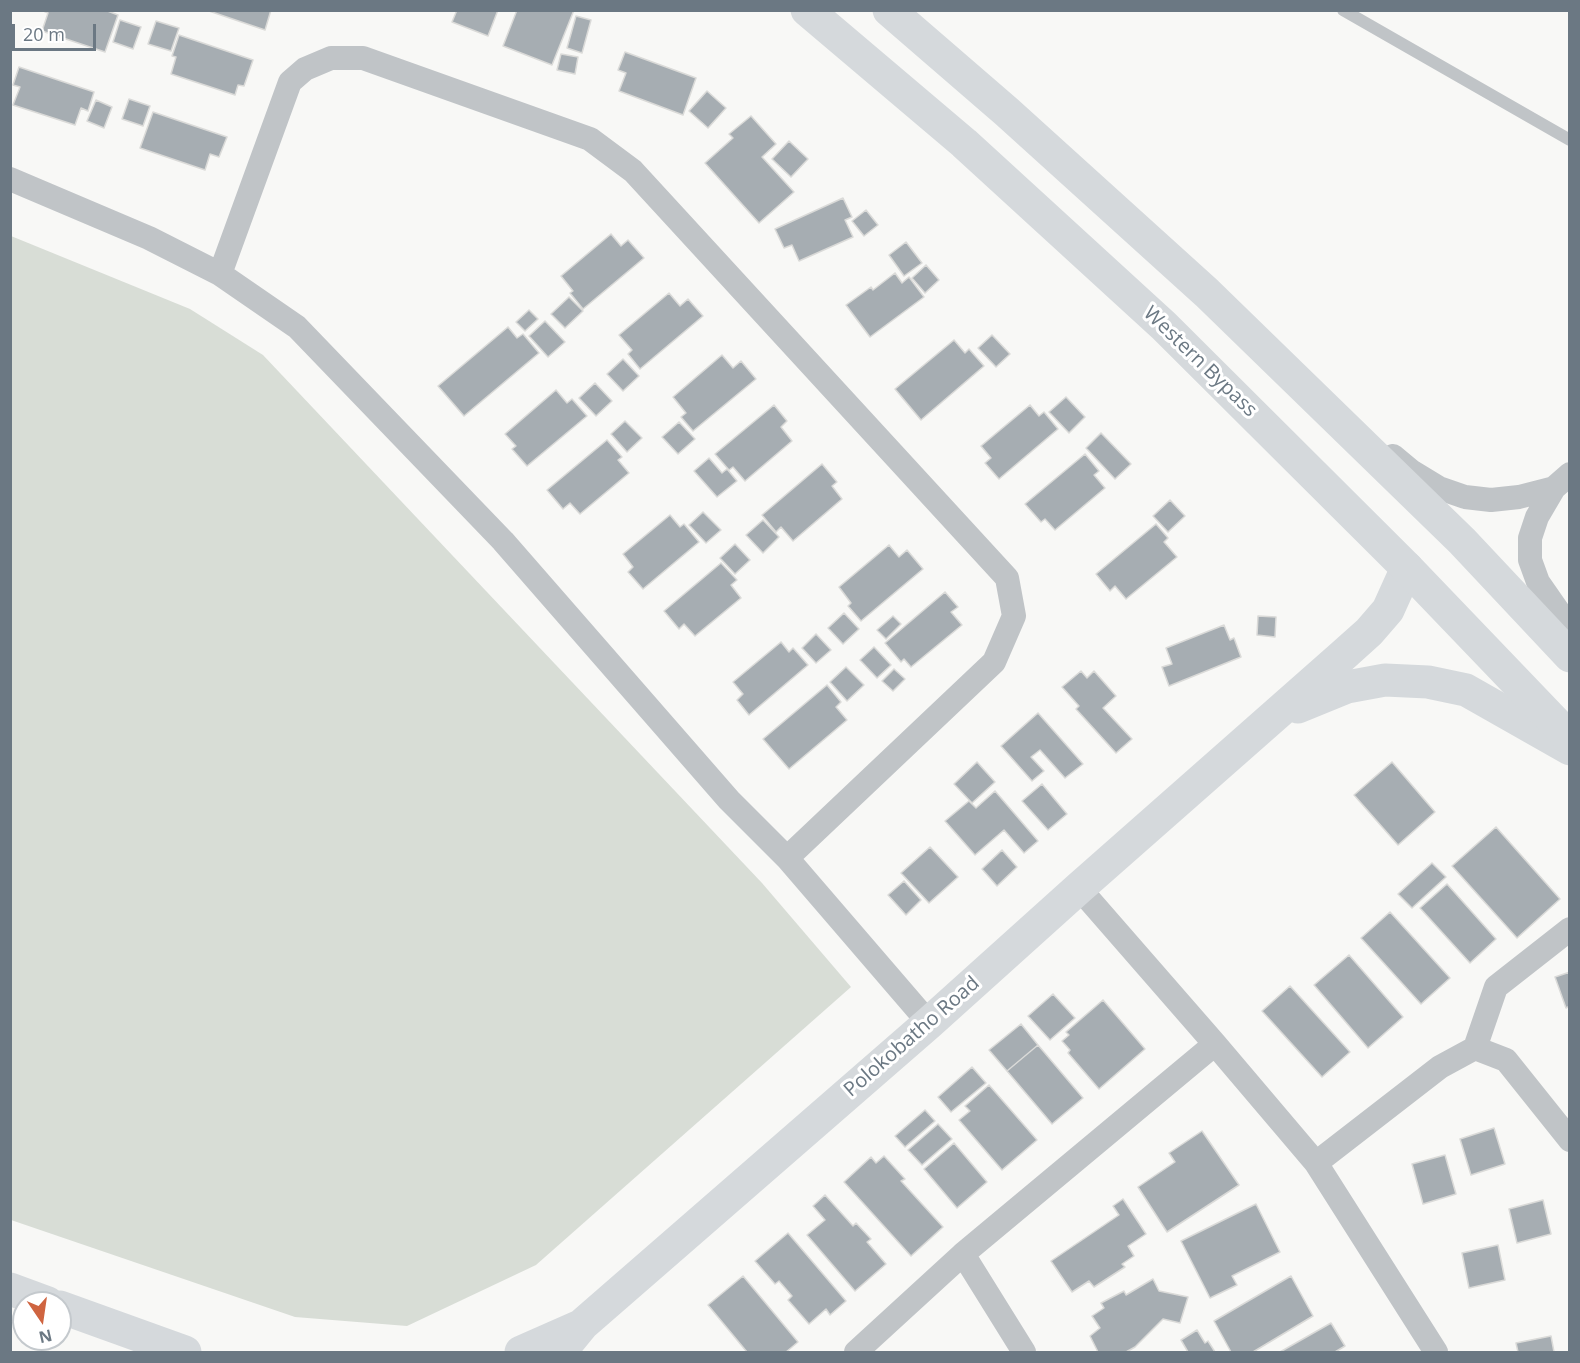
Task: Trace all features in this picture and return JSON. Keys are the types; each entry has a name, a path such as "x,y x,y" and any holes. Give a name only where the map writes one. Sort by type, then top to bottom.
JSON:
{"main road":[{"name":"Western Bypass","path":"807,10 964,143 1164,326 1407,568 1569,738"},
{"path":"889,10 1007,112 1207,293 1462,541 1569,656"},
{"path":"1266,723 1369,632 1388,610 1407,568"},
{"path":"1266,723 1316,698 1347,687 1385,680 1428,682 1466,690 1569,749"},
{"name":"Polokobatho Road","path":"560,1353 583,1324 929,1023 1266,723"},
{"path":"72,1311 178,1351"},
{"path":"521,1353 583,1324"}],"street":[{"path":"220,274 290,82 305,69 331,58 363,58 590,139 633,171 1006,578 1014,616 994,662 787,858"},
{"path":"10,178 149,238 220,274 297,327 503,541 729,800 787,858 929,1023"},
{"path":"1259,344 1411,471 1439,488 1465,496 1491,500 1519,497 1564,483"},
{"path":"1564,483 1537,517 1530,538 1530,560 1538,582 1569,628"},
{"path":"1078,888 1316,1162 1436,1353"},
{"path":"1316,1162 1440,1067 1475,1048 1496,987 1569,929"},
{"path":"856,1353 963,1254 1215,1044"},
{"path":"1475,1048 1506,1060 1569,1140"},
{"path":"963,1254 1024,1353"}],"lane":[{"path":"1344,10 1569,140"}],"shaded area":[{"path":"11,236 190,309 263,355 762,883 851,987 536,1265 407,1326 295,1317 11,1220"}],"building":[{"path":"41,10 105,10 118,15 105,52 42,31 48,13"},
{"path":"206,10 271,10 265,30"},
{"path":"457,10 498,10 488,36 452,22"},
{"path":"517,10 574,10 552,65 503,46"},
{"path":"576,16 591,20 582,53 567,48"},
{"path":"120,20 141,27 133,49 113,42"},
{"path":"156,21 179,28 171,51 148,44"},
{"path":"179,35 253,60 244,86 238,85 235,95 171,74 176,57 172,56"},
{"path":"625,52 696,78 683,115 619,91 626,73 618,70"},
{"path":"561,54 578,57 575,74 557,70"},
{"path":"19,67 94,92 88,111 81,108 75,125 13,105 20,87 13,85"},
{"path":"707,91 726,108 708,128 689,111"},
{"path":"129,99 150,106 143,126 122,119"},
{"path":"96,100 112,107 104,128 87,121"},
{"path":"153,112 227,137 219,157 210,154 205,170 140,148"},
{"path":"751,116 776,144 762,157 794,192 759,223 705,163 733,138 729,134"},
{"path":"789,141 808,159 791,177 772,159"},
{"path":"843,198 852,217 845,220 853,237 799,261 792,245 784,248 775,229"},
{"path":"866,210 878,225 864,236 852,221"},
{"path":"611,234 621,246 628,240 644,258 583,309 570,293 573,291 561,276"},
{"path":"906,242 922,263 904,276 889,255"},
{"path":"926,265 939,280 925,293 912,278"},
{"path":"895,273 902,283 909,277 924,297 870,337 846,305 871,287 873,290"},
{"path":"669,293 680,306 688,299 703,316 640,369 628,354 632,350 619,335"},
{"path":"569,297 583,311 565,328 551,314"},
{"path":"529,310 538,319 525,331 516,322"},
{"path":"545,321 565,342 548,357 529,336"},
{"path":"508,327 517,338 523,334 539,353 464,416 438,386"},
{"path":"992,335 1010,354 996,367 978,348"},
{"path":"954,340 965,353 969,349 984,366 921,420 895,389"},
{"path":"722,355 733,368 741,361 756,379 693,431 681,417 686,413 673,397"},
{"path":"623,359 639,376 623,391 607,374"},
{"path":"595,383 612,401 596,416 579,398"},
{"path":"556,390 567,403 572,399 587,416 527,466 512,449 516,446 505,434"},
{"path":"1066,397 1085,417 1069,433 1049,412"},
{"path":"774,405 787,421 781,427 792,441 745,481 733,467 729,470 715,454"},
{"path":"1030,405 1039,416 1044,412 1058,429 999,479 985,463 991,458 981,446"},
{"path":"625,421 642,438 627,452 611,434"},
{"path":"679,422 695,439 678,454 662,437"},
{"path":"1101,433 1131,464 1115,479 1086,448"},
{"path":"607,440 622,457 618,460 629,473 580,514 570,503 563,509 547,490"},
{"path":"1085,454 1099,471 1094,475 1105,488 1055,530 1045,519 1041,522 1025,504"},
{"path":"709,458 722,473 727,469 737,481 717,497 694,471"},
{"path":"822,464 837,482 832,486 842,499 793,541 781,527 776,532 762,515"},
{"path":"1170,500 1185,516 1168,532 1153,516"},
{"path":"703,512 721,530 706,543 689,525"},
{"path":"670,515 680,527 684,524 699,542 643,589 628,572 633,567 623,554"},
{"path":"763,520 779,537 763,553 746,535"},
{"path":"1156,524 1168,538 1164,542 1177,557 1126,599 1115,586 1110,591 1096,574"},
{"path":"735,544 750,560 735,574 720,558"},
{"path":"889,545 899,557 907,550 923,569 861,621 848,606 851,603 839,587"},
{"path":"721,563 737,580 731,585 741,598 695,636 684,624 679,629 664,611"},
{"path":"945,592 958,607 951,612 962,625 911,667 904,659 901,662 885,643"},
{"path":"844,613 859,629 843,644 828,628"},
{"path":"893,616 901,624 886,639 877,630"},
{"path":"1258,616 1276,617 1275,637 1257,635"},
{"path":"1224,625 1230,640 1234,638 1241,657 1169,686 1162,667 1172,664 1166,648"},
{"path":"816,634 831,650 816,663 802,648"},
{"path":"781,642 789,652 793,648 808,665 749,715 737,700 743,694 733,682"},
{"path":"874,647 891,665 877,678 860,660"},
{"path":"846,667 864,685 847,701 830,682"},
{"path":"894,669 905,679 893,691 882,681"},
{"path":"1081,671 1087,678 1094,671 1116,696 1103,708 1132,739 1116,753 1076,709 1079,706 1062,687"},
{"path":"827,685 841,702 836,707 847,720 789,769 763,739"},
{"path":"1038,713 1083,764 1065,778 1040,750 1031,757 1044,771 1032,781 1001,746"},
{"path":"977,762 995,782 972,803 954,784"},
{"path":"1392,762 1435,812 1398,845 1354,795"},
{"path":"1042,784 1067,814 1048,830 1022,801"},
{"path":"995,791 1038,841 1024,853 1004,830 975,855 945,821 969,801 976,808"},
{"path":"1496,827 1560,899 1517,938 1452,866"},
{"path":"930,847 958,877 929,903 901,873"},
{"path":"1002,850 1017,867 997,886 982,869"},
{"path":"1432,863 1446,877 1412,908 1398,894"},
{"path":"904,881 921,900 906,915 888,895"},
{"path":"1447,884 1496,939 1470,963 1420,908"},
{"path":"1390,912 1450,978 1421,1004 1361,938"},
{"path":"1349,955 1403,1017 1368,1048 1314,985"},
{"path":"1570,972 1570,1006 1566,1008 1555,977"},
{"path":"1290,986 1350,1052 1322,1077 1262,1011"},
{"path":"1053,994 1075,1018 1050,1040 1028,1016"},
{"path":"1103,1000 1145,1049 1099,1089 1068,1053 1070,1050 1062,1041 1069,1035 1066,1032"},
{"path":"1021,1024 1038,1045 1007,1071 989,1050"},
{"path":"1038,1045 1083,1098 1052,1124 1007,1071"},
{"path":"972,1067 986,1083 951,1112 938,1097"},
{"path":"989,1085 1037,1140 1002,1170 959,1120 970,1111 965,1106"},
{"path":"925,1110 935,1121 905,1147 895,1136"},
{"path":"938,1124 952,1139 922,1165 908,1150"},
{"path":"1494,1128 1505,1164 1471,1175 1460,1139"},
{"path":"1202,1131 1239,1185 1167,1232 1138,1187 1175,1162 1169,1153"},
{"path":"954,1143 987,1182 957,1208 924,1169"},
{"path":"1445,1155 1456,1194 1423,1204 1412,1164"},
{"path":"884,1156 905,1179 901,1181 943,1227 911,1256 844,1182 871,1157 876,1163"},
{"path":"825,1195 853,1226 856,1223 871,1239 867,1242 886,1264 855,1291 807,1235 825,1220 813,1206"},
{"path":"1123,1199 1146,1234 1128,1246 1134,1256 1122,1264 1125,1267 1094,1287 1089,1281 1072,1292 1051,1261 1119,1215 1113,1206"},
{"path":"1543,1200 1551,1234 1517,1243 1509,1209"},
{"path":"1256,1204 1280,1252 1232,1276 1237,1285 1210,1298 1181,1241"},
{"path":"788,1233 846,1301 830,1315 826,1309 809,1324 788,1300 792,1296 779,1281 775,1284 755,1261"},
{"path":"1498,1245 1505,1280 1469,1288 1462,1253"},
{"path":"743,1276 798,1342 786,1352 747,1352 708,1305"},
{"path":"1291,1276 1313,1316 1253,1352 1231,1352 1214,1321"},
{"path":"1153,1279 1159,1291 1188,1297 1180,1323 1163,1319 1135,1347 1126,1352 1098,1352 1090,1336 1100,1328 1092,1316 1104,1308 1101,1303 1124,1291 1126,1295"},
{"path":"1331,1323 1345,1346 1335,1352 1280,1352"},
{"path":"1197,1330 1205,1343 1208,1341 1215,1352 1188,1352 1181,1340"},
{"path":"1551,1336 1554,1352 1518,1352 1516,1343"}]}
